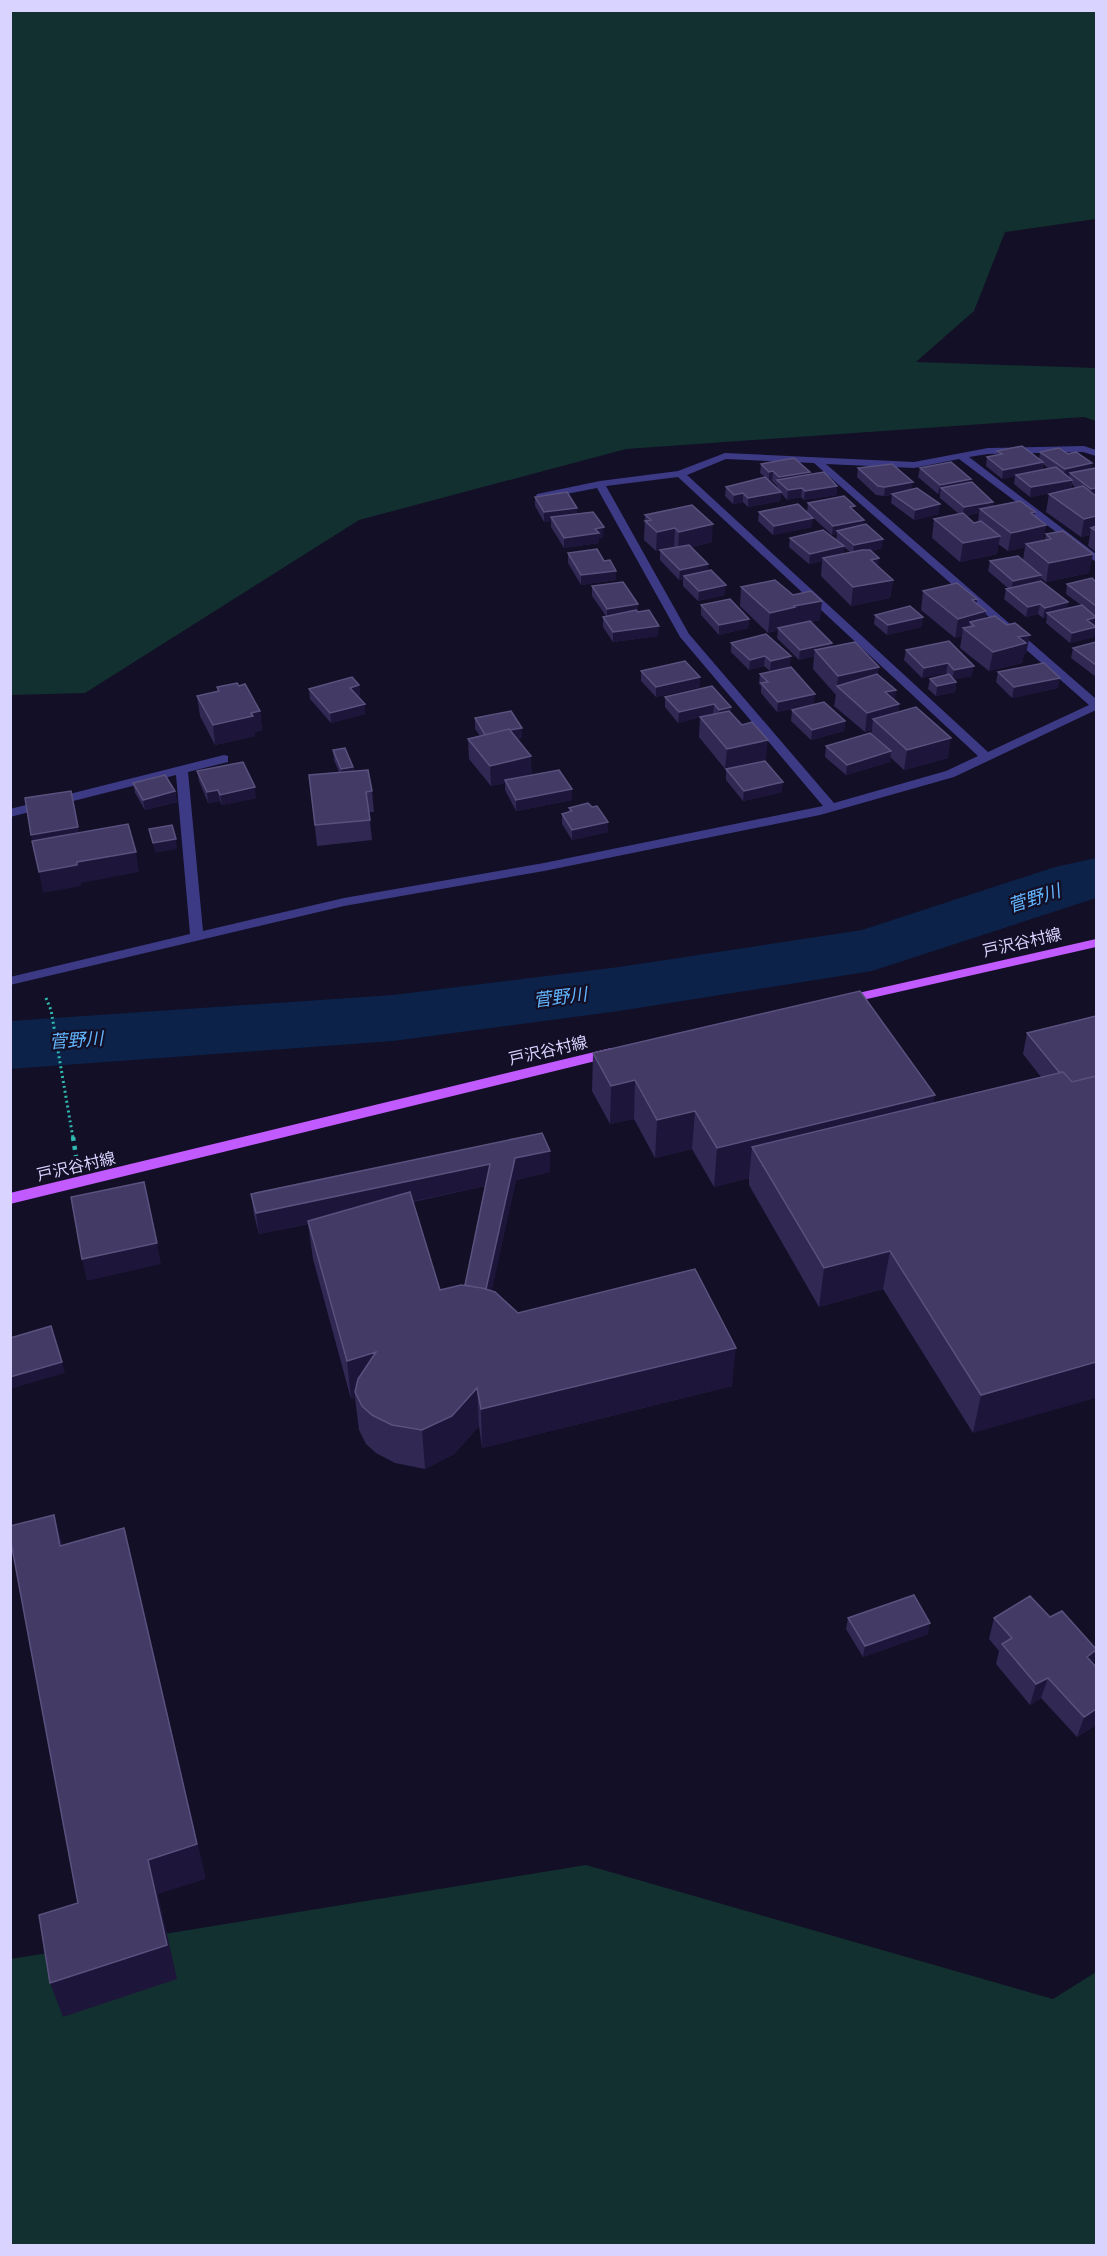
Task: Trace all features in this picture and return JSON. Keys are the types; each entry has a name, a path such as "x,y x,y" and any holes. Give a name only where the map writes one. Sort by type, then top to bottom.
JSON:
{"main road":[{"name":"戸沢谷村線","path":"828,1004 1096,943"},
{"name":"戸沢谷村線","path":"10,1199 629,1049"}],"street":[{"path":"541,496 600,484 680,474 725,456 914,465 988,451 1084,450 1096,453"},
{"path":"961,456 1096,559"},
{"path":"10,981 344,902 544,867 831,808 950,774 1096,705 817,461"},
{"path":"680,474 986,757"},
{"path":"600,484 684,635 831,808"},
{"path":"10,813 224,759"},
{"path":"182,770 197,937"}],"path":[{"path":"51,1010 76,1156"}],"green space":[{"path":"10,11 1096,11 1096,219 1005,232 974,311 916,362 1096,368 1096,421 1084,417 626,449 359,520 85,693 11,695"},
{"path":"586,1865 1053,1999 1096,1972 1096,2245 11,2246 11,1959"}],"building":[{"path":"1022,446 1043,462 1003,470 987,457 1002,454 997,451"},
{"path":"1059,448 1068,454 1076,452 1092,463 1065,469 1040,452"},
{"path":"794,458 810,472 779,477 773,471 769,472 761,464"},
{"path":"951,462 971,479 940,485 920,468"},
{"path":"892,464 913,482 878,486 858,468"},
{"path":"1056,467 1072,480 1031,487 1016,475"},
{"path":"1096,468 1096,488 1091,489 1070,473"},
{"path":"824,472 837,486 805,491 802,488 788,490 777,480"},
{"path":"765,477 781,492 748,498 743,493 734,495 726,487"},
{"path":"972,482 993,502 964,507 941,488"},
{"path":"1083,486 1096,496 1096,516 1084,519 1049,494"},
{"path":"917,488 940,504 915,510 892,494"},
{"path":"567,492 577,508 544,512 535,497"},
{"path":"844,496 855,506 850,507 864,520 833,526 808,503"},
{"path":"1020,501 1035,512 1031,513 1046,525 1011,533 980,509"},
{"path":"798,504 813,518 774,526 759,512"},
{"path":"692,505 713,524 679,532 675,528 657,532 645,521 651,520 645,515"},
{"path":"593,512 604,527 595,529 599,533 564,538 551,517"},
{"path":"963,513 974,523 981,521 1000,536 963,543 934,519"},
{"path":"866,524 883,539 854,545 837,531"},
{"path":"823,530 844,546 810,554 790,538"},
{"path":"1063,531 1093,554 1049,563 1026,544 1051,539 1046,534"},
{"path":"689,545 708,564 680,570 660,550"},
{"path":"597,549 604,561 610,560 616,571 581,575 568,553"},
{"path":"870,550 879,558 871,560 893,580 853,587 823,558"},
{"path":"1018,556 1041,575 1013,581 990,561"},
{"path":"711,570 726,585 699,591 684,576"},
{"path":"1092,578 1096,582 1096,606 1067,584"},
{"path":"775,580 793,595 811,591 822,601 770,613 741,587"},
{"path":"1041,581 1068,602 1045,608 1040,604 1028,607 1006,589"},
{"path":"623,582 638,604 607,609 592,586"},
{"path":"957,583 977,599 972,600 986,611 958,619 923,591"},
{"path":"730,599 749,619 719,625 701,605"},
{"path":"1082,605 1096,617 1087,620 1096,627 1072,633 1047,613"},
{"path":"910,606 923,617 888,625 875,615"},
{"path":"636,610 638,612 649,610 659,626 613,632 603,617"},
{"path":"995,616 1007,625 1015,623 1030,635 1018,637 1026,643 993,652 963,628 974,626 970,622"},
{"path":"810,621 832,643 800,650 778,628"},
{"path":"766,634 791,656 771,661 765,656 750,660 731,643"},
{"path":"949,641 974,666 954,670 948,663 924,668 906,650"},
{"path":"855,642 879,667 838,676 815,650"},
{"path":"1096,642 1096,665 1073,648"},
{"path":"685,661 700,677 656,687 641,671"},
{"path":"1044,663 1060,678 1014,687 998,672"},
{"path":"791,667 815,694 778,702 761,683 768,682 760,674"},
{"path":"877,674 896,690 885,692 899,704 867,713 837,686"},
{"path":"949,674 956,682 937,686 930,679"},
{"path":"352,677 359,685 350,688 365,704 330,713 309,689"},
{"path":"237,683 239,686 245,684 260,711 251,713 253,716 213,725 197,696 219,691 217,687"},
{"path":"712,686 731,707 719,710 714,704 679,712 665,697"},
{"path":"824,702 845,721 812,730 792,710"},
{"path":"916,707 951,738 907,750 873,719"},
{"path":"511,711 522,728 485,735 475,718"},
{"path":"729,711 742,725 752,722 768,740 727,749 700,717"},
{"path":"509,729 531,756 490,766 468,739"},
{"path":"870,733 891,751 847,765 826,746"},
{"path":"345,748 353,767 341,769 333,750"},
{"path":"765,761 783,782 744,791 726,769"},
{"path":"243,762 255,787 220,795 218,790 207,792 197,771"},
{"path":"368,770 372,791 366,792 370,820 315,825 309,775"},
{"path":"559,770 572,789 516,800 505,780"},
{"path":"165,775 175,791 143,800 133,783"},
{"path":"71,791 78,827 31,835 25,798"},
{"path":"588,803 592,807 597,806 608,822 572,830 562,814 572,811 569,808"},
{"path":"128,824 136,852 77,862 77,865 39,872 32,841"},
{"path":"172,825 176,839 153,843 149,829"},
{"path":"860,991 935,1095 717,1148 695,1111 657,1120 635,1080 611,1086 593,1053"},
{"path":"1096,1016 1096,1076 1072,1082 1063,1072 1059,1072 1027,1033"},
{"path":"1063,1072 1072,1082 1096,1076 1096,1362 981,1395 890,1251 824,1268 752,1147"},
{"path":"542,1133 550,1151 515,1158 486,1289 465,1285 490,1164 256,1213 251,1194"},
{"path":"144,1182 157,1243 82,1259 71,1197"},
{"path":"410,1192 440,1290 461,1285 482,1288 495,1292 518,1313 695,1269 736,1348 481,1409 477,1388 452,1416 422,1430 392,1425 372,1415 362,1406 355,1392 358,1379 376,1352 347,1361 308,1221"},
{"path":"51,1326 62,1362 10,1377 10,1338"},
{"path":"54,1515 60,1546 124,1528 197,1844 148,1860 167,1945 50,1983 39,1915 78,1903 10,1537 10,1526"},
{"path":"914,1595 930,1623 865,1646 848,1618"},
{"path":"1030,1596 1050,1617 1062,1611 1096,1649 1087,1657 1096,1667 1096,1709 1084,1717 1048,1678 1036,1684 1002,1644 1012,1638 994,1618"}],"waterway":[{"name":"菅野川","path":"10,1045 393,1018 619,989 872,950 1078,881 1096,878"}]}
